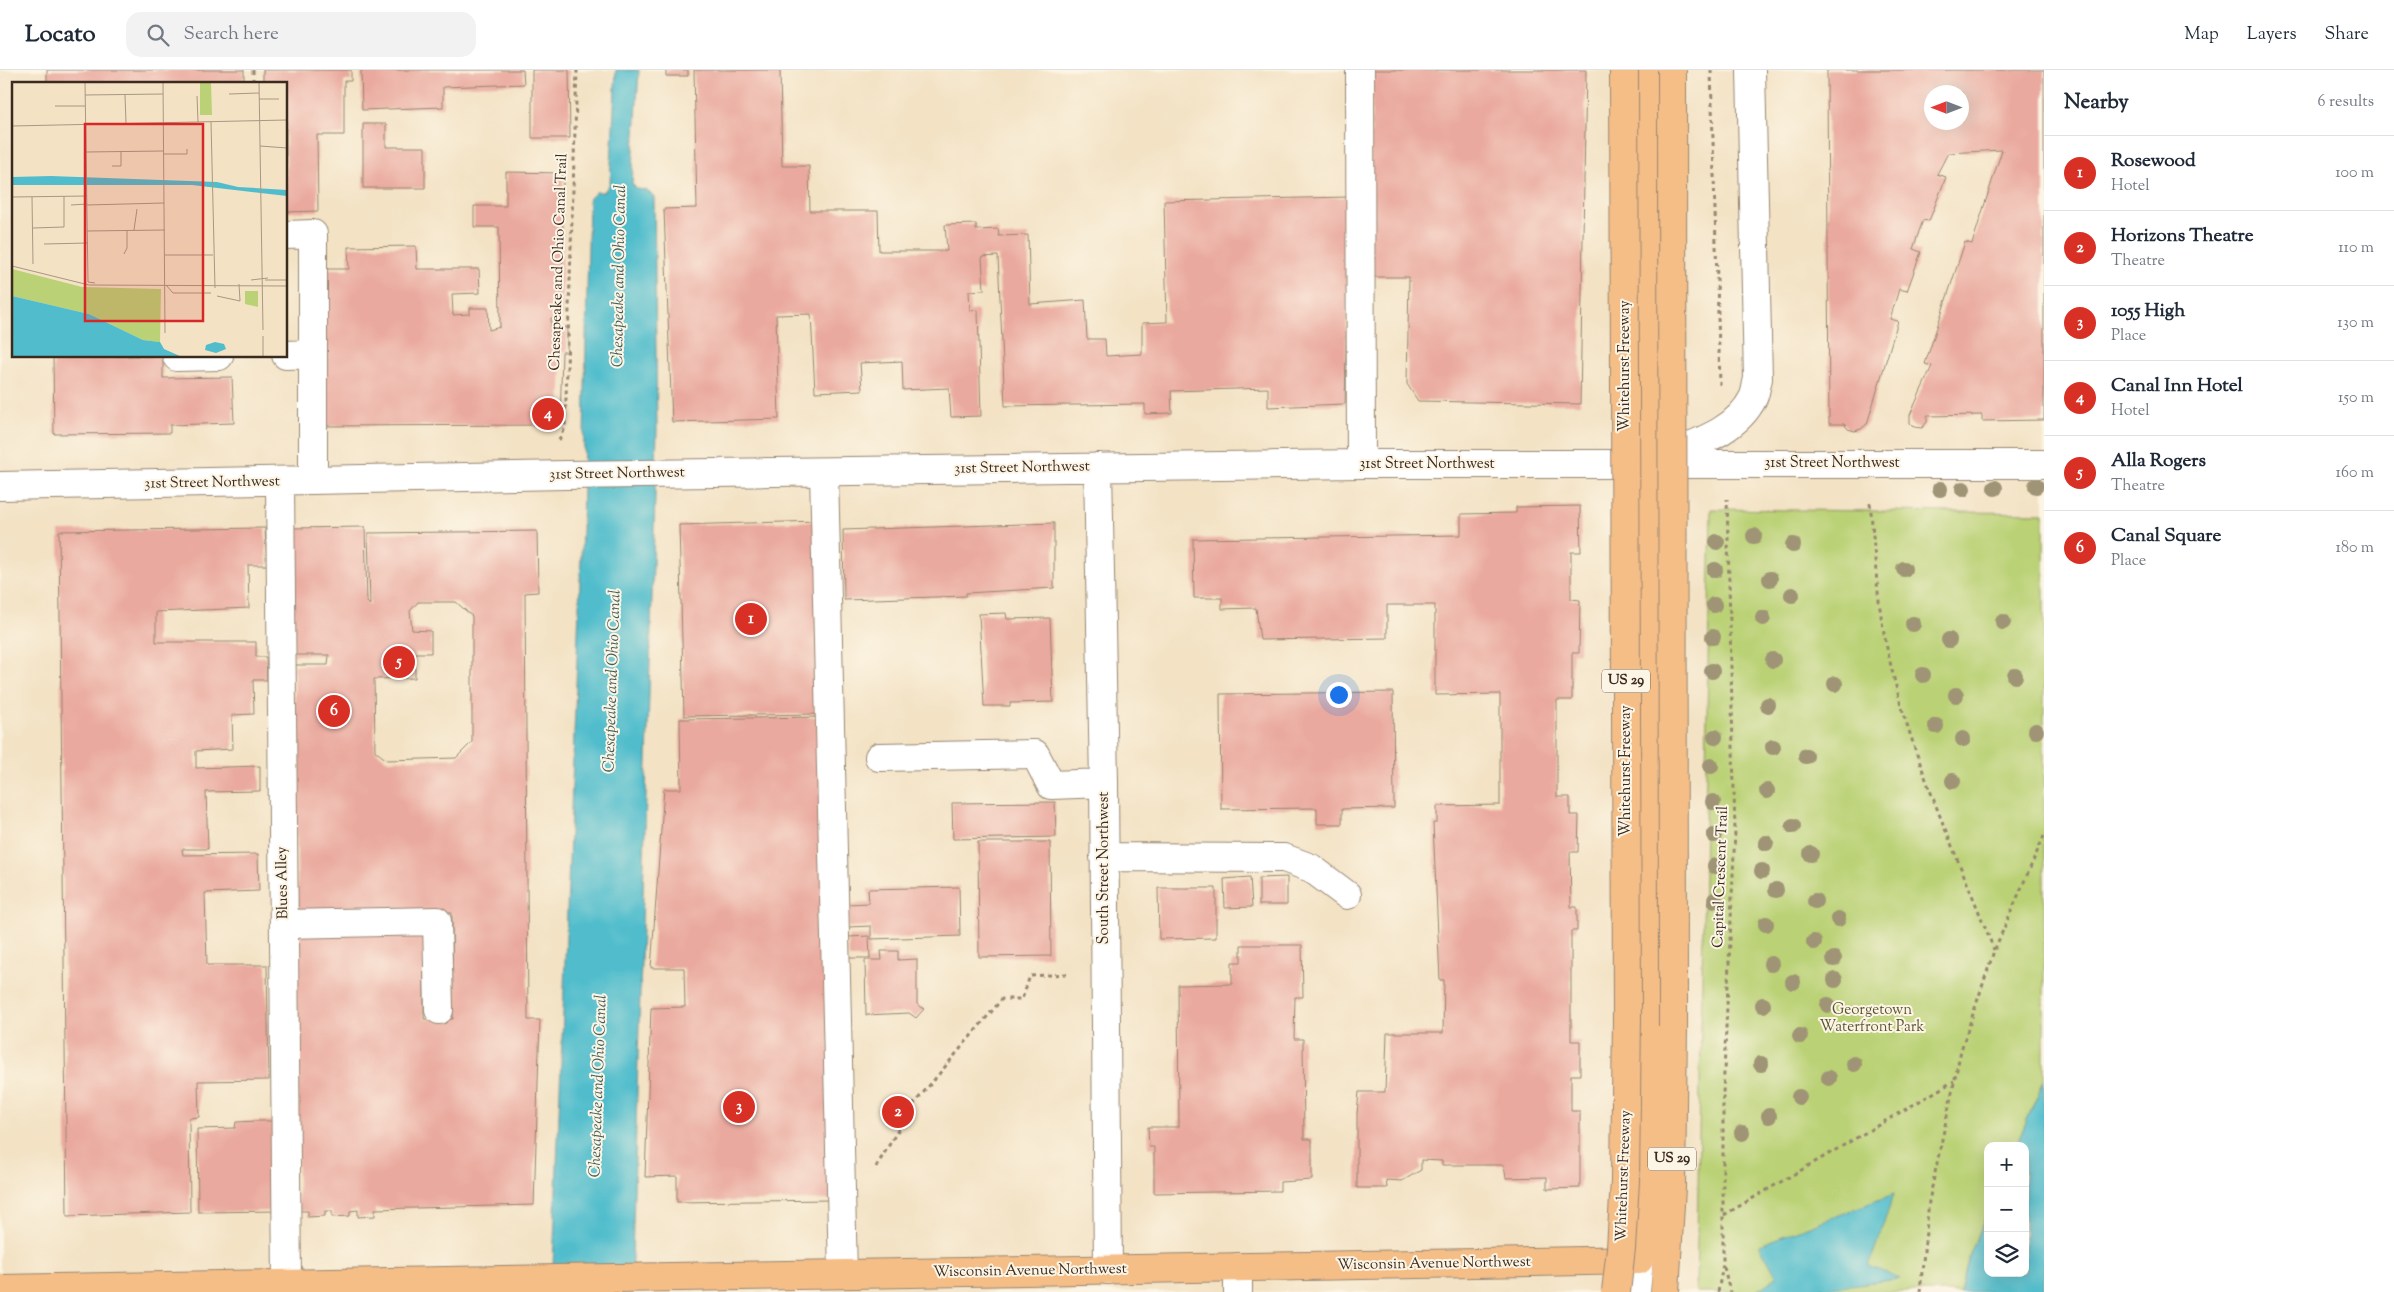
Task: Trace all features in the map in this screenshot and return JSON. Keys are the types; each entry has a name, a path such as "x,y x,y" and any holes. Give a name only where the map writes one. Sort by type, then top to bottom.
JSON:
{"main road":[{"name":"Whitehurst Freeway","path":"1616,1292 1622,1248 1625,1180 1624,70"},
{"path":"1639,1260 1644,1204 1647,1096 1647,70"},
{"name":"US 29","path":"1665,1292 1673,1110 1672,70"},
{"name":"Wisconsin Avenue Northwest","path":"0,1289 643,1278 748,1284 1108,1270 1238,1280 1639,1260"}],"street":[{"path":"1360,70 1361,464"},
{"path":"1646,464 1735,422 1753,397 1758,379 1751,70"},
{"path":"288,235 313,234 299,354 313,480"},
{"name":"31st Street Northwest","path":"0,486 566,475 1361,464 2044,464"},
{"name":"South Street Northwest","path":"1098,467 1104,783 1108,1270"},
{"path":"824,472 837,1280"},
{"name":"Blues Alley","path":"280,482 287,1284"},
{"path":"879,757 1035,754 1051,785 1104,783"},
{"path":"1104,858 1284,858 1311,868 1347,895"},
{"path":"284,924 437,921 439,1010"},
{"path":"1636,1292 1639,1260"}],"path":[{"name":"Chesapeake and Ohio Canal Trail","path":"556,447 565,428 577,70"},
{"path":"1711,70 1721,430"},
{"name":"Capital Crescent Trail","path":"1718,1292 1723,1264 1723,1094 1736,831 1727,499 1722,463"},
{"path":"1870,503 1886,642 1900,698 1928,788 1994,950"},
{"path":"1920,1292 1928,1201 1961,1050 1994,950 2044,836"},
{"path":"874,1170 913,1105 1002,999 1022,1000 1030,976 1069,974"},
{"path":"1723,1215 1954,1081"},
{"path":"1723,1264 1730,1292"}],"green space":[{"name":"Georgetown Waterfront Park","path":"1711,509 2044,513 2044,1080 2018,1142 1984,1142 1984,1220 1970,1253 1960,1292 1696,1292"}],"water":[{"name":"Chesapeake and Ohio Canal","path":"616,70 639,70 632,184 637,189 646,190 654,197 657,430 631,1292 552,1292 582,532 589,199 596,192 604,192 610,183"},
{"path":"2044,1080 2044,1292 1960,1292 1970,1253 1984,1221 1984,1277 2029,1277 2029,1142 2018,1142"},
{"path":"1894,1194 1869,1266 1900,1279 1790,1292 1755,1292 1777,1277 1759,1245"}],"building":[{"path":"47,70 244,70 244,82 47,82"},
{"path":"263,70 351,70 351,81 344,81 344,135 317,135 318,211 288,212 288,82 263,82"},
{"path":"361,70 523,70 524,84 443,87 443,107 362,110"},
{"path":"532,70 569,70 570,138 532,138"},
{"path":"666,70 688,70 688,76 666,76"},
{"path":"694,70 780,70 782,166 809,166 810,211 878,211 879,251 947,251 945,225 976,224 976,230 998,229 999,236 1028,235 1030,304 1085,300 1087,339 1105,339 1106,356 1142,354 1142,323 1167,322 1164,201 1349,197 1345,404 1268,407 1268,388 1171,391 1172,413 1145,414 1145,404 1005,406 998,256 982,257 984,290 969,291 970,311 978,310 981,416 951,417 949,388 903,390 902,361 860,363 862,390 815,392 811,314 776,315 779,419 672,422 664,209 697,208"},
{"path":"1373,70 1586,70 1580,404 1418,401 1407,384 1409,277 1367,277"},
{"path":"1827,70 2044,70 2044,420 1982,421 1982,415 1927,416 1927,422 1922,428 1914,427 1910,423 1910,415 1932,366 1925,364 1965,242 1972,244 2002,150 1948,153 1937,174 1946,177 1929,221 1923,220 1913,249 1921,252 1907,291 1899,289 1890,319 1898,321 1867,424 1855,431 1848,429 1844,424 1829,424"},
{"path":"363,124 386,124 386,147 425,147 425,188 363,188"},
{"path":"506,172 563,173 562,318 551,318 551,328 567,327 567,352 562,352 560,425 322,426 320,269 349,269 348,247 416,246 417,269 479,269 480,293 452,294 453,315 470,314 470,308 488,308 489,330 500,327 499,227 474,227 474,206 506,206"},
{"path":"53,358 163,358 163,378 232,377 234,423 170,425 170,433 54,434"},
{"path":"1580,506 1581,552 1571,552 1571,599 1580,600 1579,653 1572,653 1572,700 1557,700 1557,797 1570,797 1570,815 1579,815 1578,852 1570,852 1571,907 1577,907 1577,931 1571,931 1571,1041 1580,1041 1580,1075 1571,1075 1571,1111 1580,1111 1580,1188 1547,1189 1547,1177 1506,1178 1504,1165 1442,1165 1442,1161 1421,1160 1421,1170 1402,1181 1386,1180 1387,1188 1357,1188 1357,1114 1359,1092 1385,1092 1387,1033 1443,1033 1444,980 1440,980 1433,823 1437,823 1437,806 1500,805 1500,694 1435,695 1435,605 1387,605 1387,638 1260,640 1256,608 1222,609 1222,598 1194,598 1193,539 1461,535 1461,514 1516,513 1516,507"},
{"path":"819,521 822,714 684,716 679,525"},
{"path":"1054,523 1054,588 966,593 966,596 844,600 843,530"},
{"path":"365,527 367,602 370,605 368,533 537,531 538,592 525,593 528,1020 540,1020 534,1205 375,1209 375,1216 358,1217 358,1210 350,1211 350,1216 332,1217 332,1211 325,1211 325,1216 308,1217 308,1211 298,1211 296,935 424,933 424,1019 453,1019 452,913 298,913 294,665 328,665 329,655 293,655 291,528","holes":["418,602 456,602 472,616 472,742 456,758 387,760 375,751 374,679 415,678 415,653 431,653 431,631 412,630 410,611"]},
{"path":"265,528 267,565 248,565 249,608 156,612 156,642 256,642 256,657 266,657 267,680 253,680 254,714 232,715 233,749 196,751 196,768 260,766 260,791 206,792 208,849 182,849 183,855 258,854 259,891 205,893 207,965 267,965 269,1080 198,1081 199,1117 189,1118 190,1212 67,1216 59,531"},
{"path":"1006,613 1007,619 1050,618 1053,702 1010,703 1010,706 984,706 979,614"},
{"path":"1393,692 1394,808 1342,809 1342,824 1317,824 1317,808 1221,809 1220,694"},
{"path":"824,717 832,1200 677,1202 677,1176 645,1177 651,1008 685,1007 684,968 651,968 664,789 681,789 680,719"},
{"path":"1055,802 1056,837 953,839 952,803"},
{"path":"978,842 1050,842 1051,956 979,957"},
{"path":"1250,877 1252,907 1225,908 1224,879"},
{"path":"1287,877 1287,905 1259,905 1259,878"},
{"path":"959,887 960,936 871,939 871,926 848,927 848,904 869,903 868,889"},
{"path":"1158,888 1216,888 1216,938 1159,939"},
{"path":"869,936 870,958 849,958 848,937"},
{"path":"1241,945 1302,945 1303,997 1295,997 1294,1039 1303,1039 1304,1139 1312,1139 1312,1180 1280,1182 1280,1191 1154,1193 1154,1147 1149,1147 1148,1127 1179,1127 1178,985 1232,984 1232,962 1241,962"},
{"path":"881,951 898,951 898,960 917,959 917,1004 924,1009 916,1018 909,1013 866,1015 865,960 882,960"},
{"path":"280,1121 280,1211 198,1212 197,1129 235,1128 236,1122"}],"place":[{"name":"Canal Inn Hotel","path":"548,414"},
{"name":"Rosewood","path":"751,619"},
{"name":"Alla Rogers","path":"399,662"},
{"name":"Canal Square","path":"334,711"},
{"name":"1055 High","path":"739,1107"},
{"name":"Horizons Theatre","path":"898,1112"}]}
